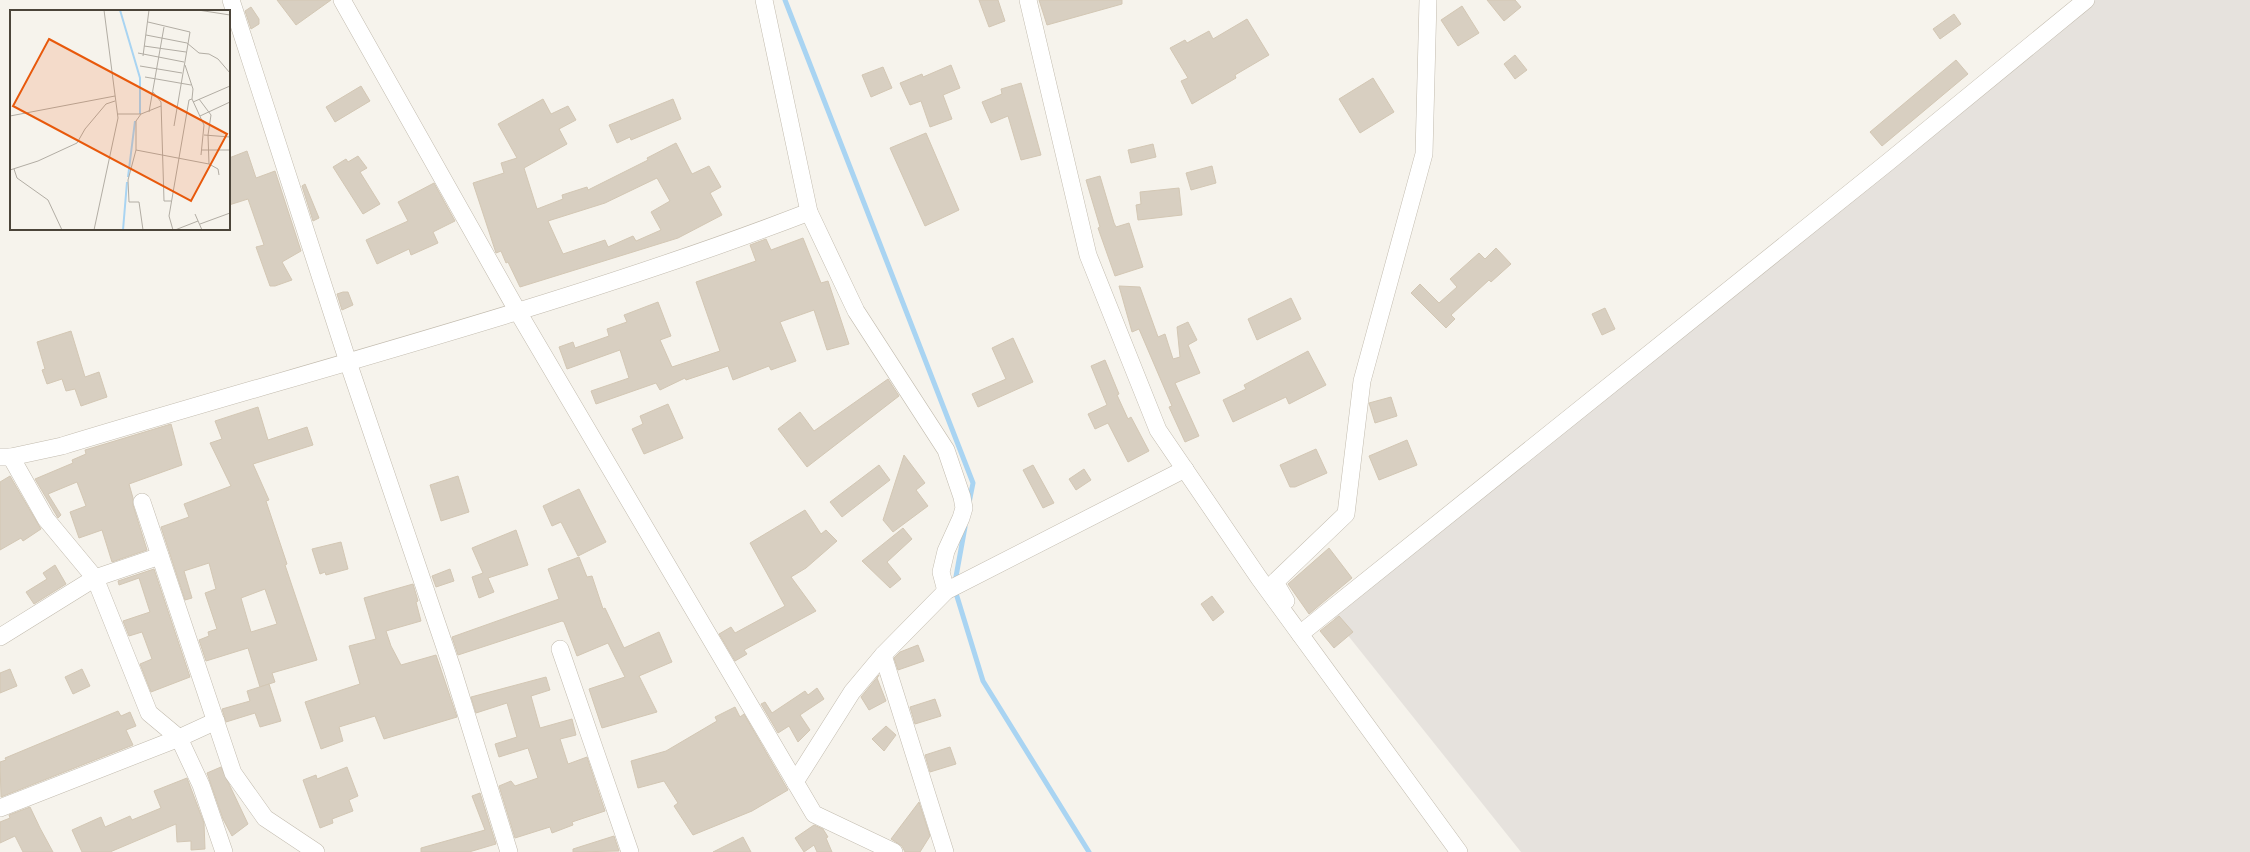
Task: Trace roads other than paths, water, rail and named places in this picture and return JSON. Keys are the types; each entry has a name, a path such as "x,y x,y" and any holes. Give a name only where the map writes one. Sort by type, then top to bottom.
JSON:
{"street":[{"path":"231,0 348,362 452,668 509,852"},
{"path":"342,0 518,312 814,814 894,852"},
{"path":"764,0 809,212 856,311 946,450 964,508 946,551 941,572 946,591"},
{"path":"1028,0 1088,255 1158,430 1459,852"},
{"path":"1302,632 1275,582 1346,514 1362,381 1424,154 1428,0"},
{"path":"1302,632 1887,163 2086,0"},
{"path":"224,852 202,785 179,738 149,713 95,578 46,519 5,457 62,446 518,312 739,239 809,212"},
{"path":"795,782 852,692 883,655 946,591 1185,469"},
{"path":"142,502 233,773 265,818 316,852"},
{"path":"0,637 95,578 160,556"},
{"path":"560,649 630,852"},
{"path":"883,655 945,852"},
{"path":"0,808 179,738 216,721"}],"waterway":[{"path":"785,0 973,483 969,503"},
{"path":"955,582 965,527"},
{"path":"955,590 983,681 1089,852"}]}
